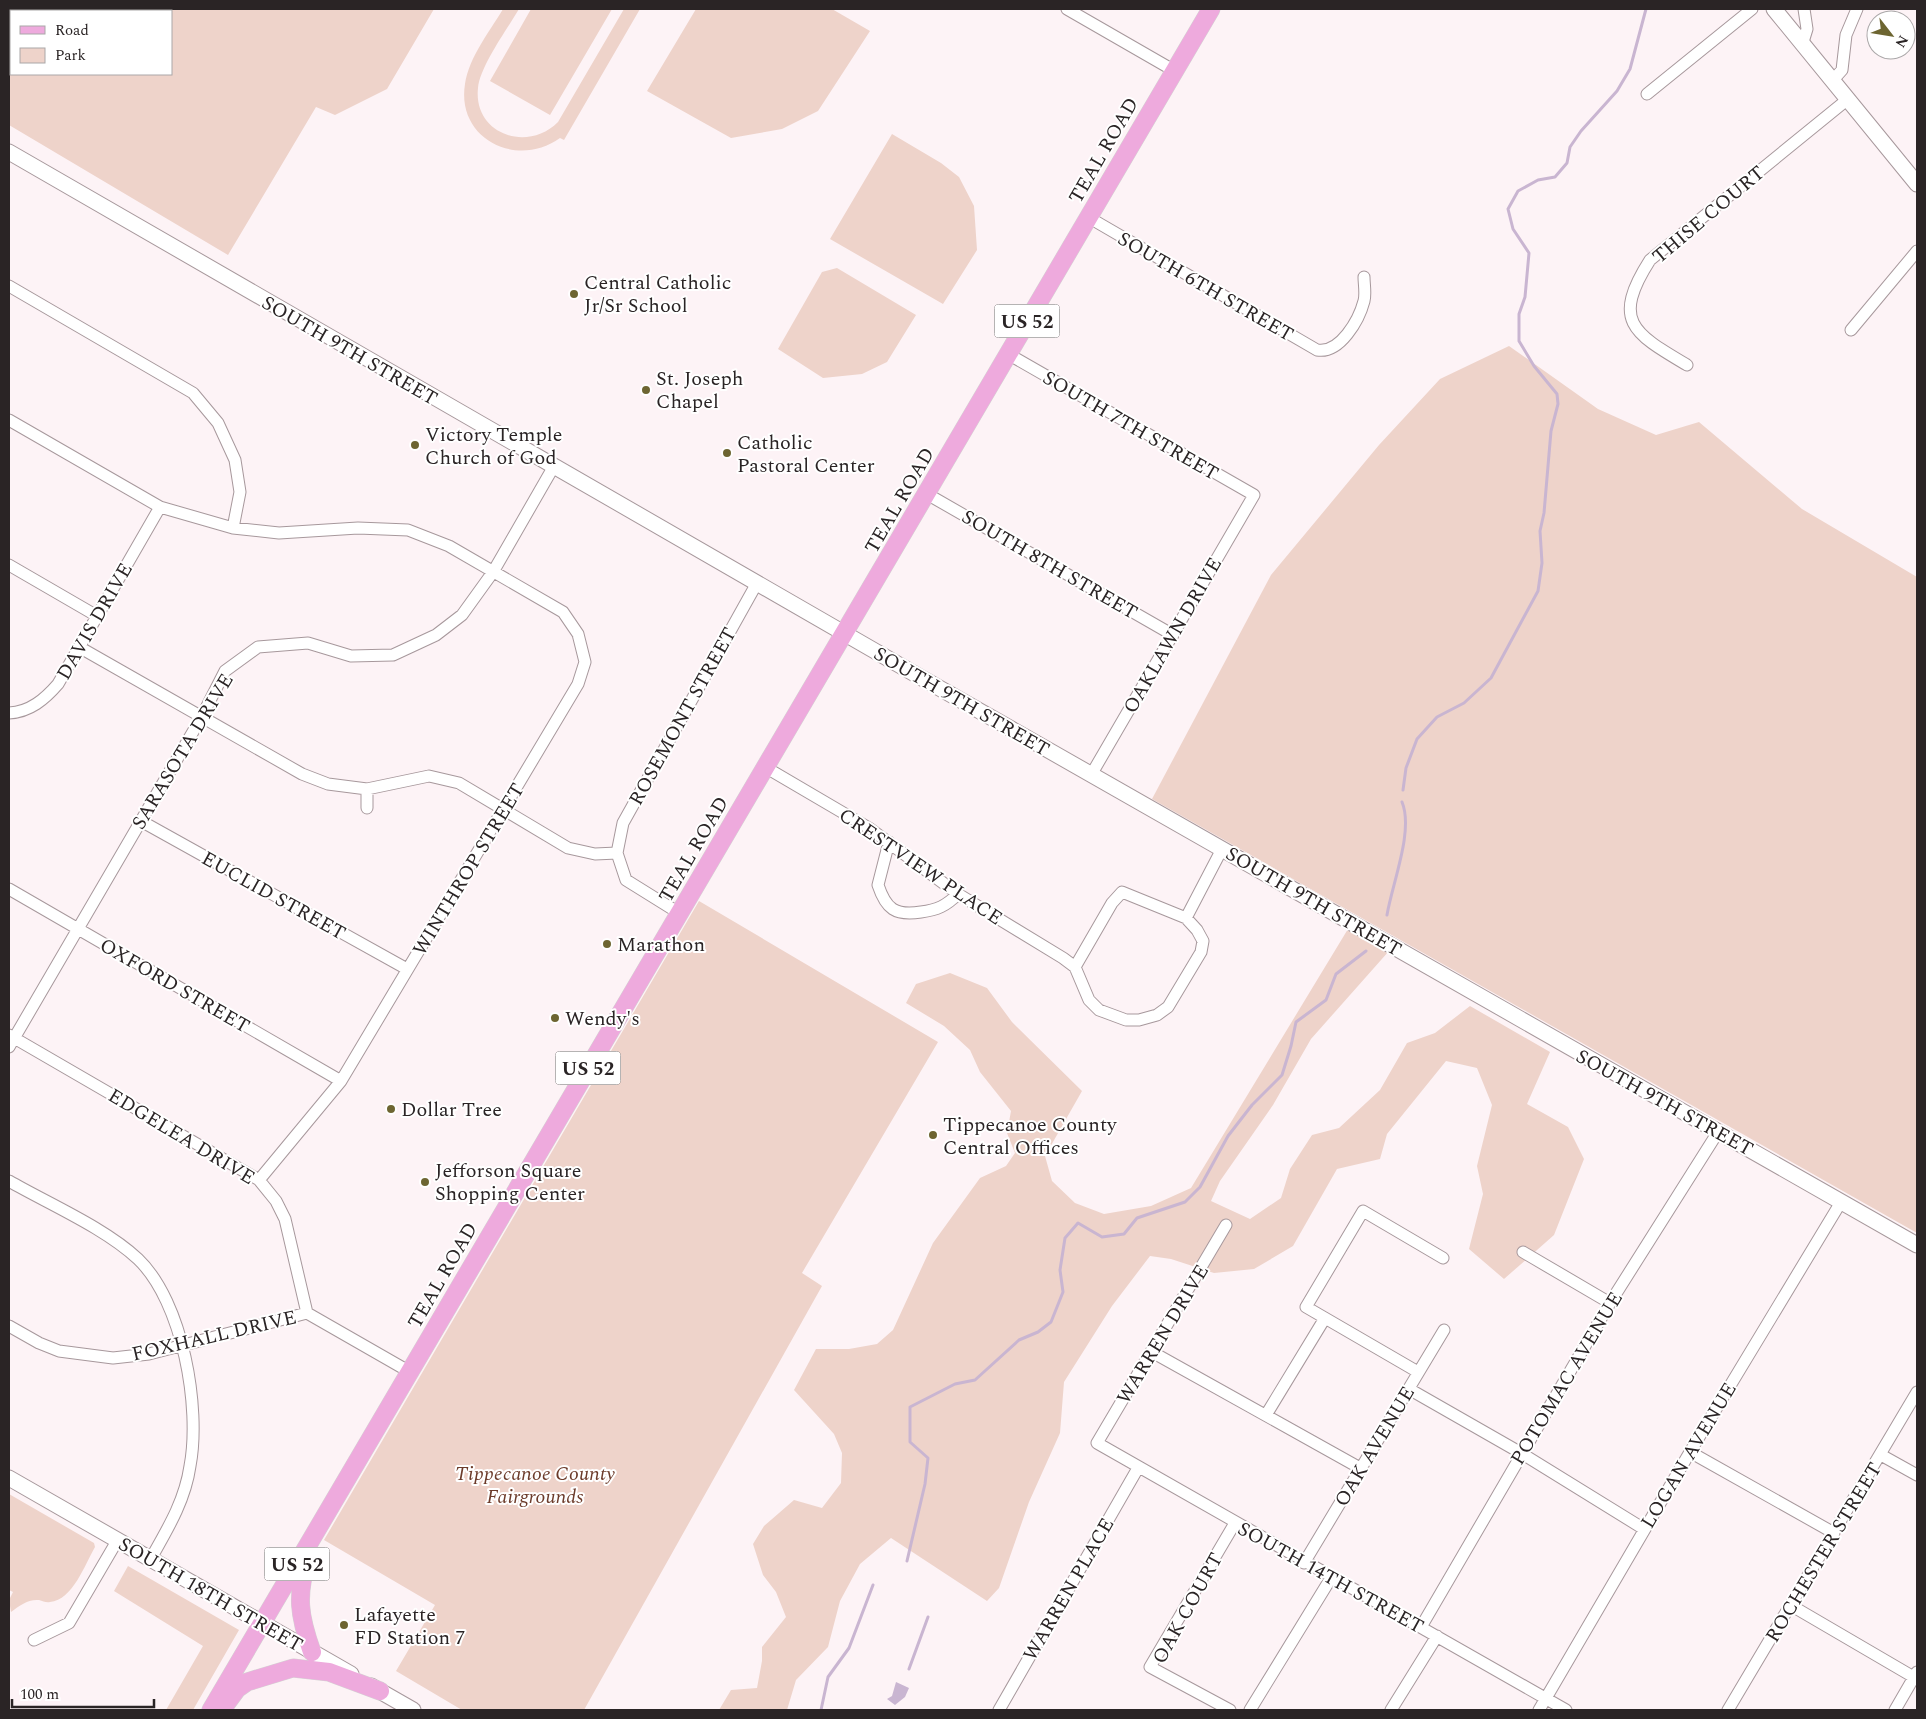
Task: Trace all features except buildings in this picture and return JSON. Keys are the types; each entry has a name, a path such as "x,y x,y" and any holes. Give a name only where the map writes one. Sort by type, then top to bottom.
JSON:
{"main road":[{"name":"TEAL ROAD","path":"211,1710 845,634 1173,70 1211,9"},
{"path":"312,1652 302,1625 300,1593 309,1556 322,1533 333,1503"},
{"path":"221,1710 237,1690 247,1682 293,1668 329,1672 380,1691"}],"street":[{"path":"1067,9 1082,12 1173,70"},
{"path":"1647,94 1752,9"},
{"path":"1774,9 1803,42 1917,184"},
{"path":"1803,42 1807,29 1804,9"},
{"path":"1833,80 1842,70 1846,35 1857,9"},
{"name":"THISE COURT","path":"1687,365 1657,348 1638,331 1630,317 1630,301 1638,280 1650,260 1848,99"},
{"name":"SOUTH 9TH STREET","path":"9,152 1091,775 1917,1245"},
{"name":"SOUTH 6TH STREET","path":"1088,217 1300,341 1326,352 1336,347 1344,338 1359,312 1364,300 1364,277"},
{"path":"1851,330 1917,251"},
{"path":"9,286 193,392 218,423 235,460 240,492 233,528"},
{"name":"SOUTH 7TH STREET","path":"1008,354 1254,495"},
{"name":"WINTHROP STREET","path":"9,420 160,507 233,528 279,533 358,528 408,530 449,546 563,612 578,634 585,662 578,684 341,1081 259,1180"},
{"name":"SARASOTA DRIVE","path":"11,1040 141,821 226,671 258,647 308,643 351,656 393,655 436,635 462,615 493,572 554,466"},
{"name":"SOUTH 8TH STREET","path":"927,494 1172,634"},
{"name":"OAKLAWN DRIVE","path":"1091,775 1254,495"},
{"name":"DAVIS DRIVE","path":"9,713 32,707 46,698 58,684 160,507"},
{"path":"9,565 96,616"},
{"name":"ROSEMONT STREET","path":"617,853 623,822 757,583"},
{"path":"79,648 302,774 328,784 367,789 429,776 444,778 459,784 568,848 595,854 617,853 626,880 679,913"},
{"name":"CRESTVIEW PLACE","path":"765,767 889,842 958,894 1075,967"},
{"path":"366,808 367,789"},
{"name":"EUCLID STREET","path":"141,821 407,969"},
{"path":"889,842 878,884 882,896 896,912 906,915 938,910 958,894"},
{"path":"1186,918 1222,849"},
{"name":"OXFORD STREET","path":"9,889 341,1081"},
{"path":"1122,892 1186,918 1197,930 1203,941 1201,952 1168,1007 1157,1015 1139,1020 1126,1020 1099,1010 1089,1000 1075,967 1112,903 1122,892"},
{"name":"EDGELEA DRIVE","path":"11,1040 259,1180 276,1202 285,1218 307,1314"},
{"name":"POTOMAC AVENUE","path":"1420,1627 1610,1303 1718,1132"},
{"path":"9,1181 118,1243 139,1260 156,1282 170,1309 182,1346 193,1398 194,1428 190,1468 177,1512 150,1560"},
{"name":"LOGAN AVENUE","path":"1539,1710 1644,1529 1841,1202"},
{"path":"1418,1372 1306,1307 1363,1211 1443,1258"},
{"name":"WARREN DRIVE","path":"1097,1443 1226,1225"},
{"path":"1523,1252 1610,1303"},
{"path":"307,1314 410,1372"},
{"name":"FOXHALL DRIVE","path":"9,1326 39,1343 59,1351 104,1357 149,1354 307,1314"},
{"path":"1266,1415 1325,1318"},
{"name":"OAK AVENUE","path":"1304,1563 1444,1330"},
{"path":"1152,1352 1360,1468"},
{"path":"1409,1389 1521,1453 1644,1529"},
{"name":"ROCHESTER STREET","path":"1728,1710 1792,1606 1917,1392"},
{"name":"SOUTH 14TH STREET","path":"1097,1443 1304,1563 1566,1710"},
{"path":"1690,1452 1834,1533"},
{"path":"1881,1455 1917,1475"},
{"name":"WARREN PLACE","path":"999,1710 1138,1468"},
{"name":"SOUTH 18TH STREET","path":"9,1478 413,1710"},
{"name":"OAK COURT","path":"1230,1710 1150,1666 1235,1523"},
{"path":"34,1640 69,1623 117,1541"},
{"path":"1250,1710 1331,1578"},
{"path":"1792,1606 1916,1676 1895,1710"},
{"path":"1391,1710 1437,1636"}],"green space":[{"path":"9,9 434,9 387,89 335,115 316,107 228,255 9,125"},
{"path":"503,9 519,9 495,47 484,69 478,88 479,104 484,117 493,127 504,134 518,137 532,136 545,131 558,122 624,9 640,9 564,140 560,138 543,147 526,150 509,149 493,143 480,133 470,120 465,103 467,74 481,45"},
{"path":"531,9 612,9 550,115 490,81"},
{"path":"696,9 832,9 870,31 818,111 782,129 731,138 647,91"},
{"path":"892,134 941,163 959,177 974,206 977,250 943,304 830,239"},
{"path":"837,268 916,315 887,362 862,374 823,378 778,349 822,272"},
{"path":"1509,346 1598,409 1656,435 1699,422 1802,509 1917,577 1917,1233 1152,799 1271,575 1379,445 1440,379"},
{"name":"Tippecanoe County Fairgrounds","path":"699,901 938,1042 802,1273 822,1286 584,1710 462,1710 396,1671 435,1605 324,1540"},
{"path":"1348,929 1389,951 1311,1039 1273,1105 1220,1181 1211,1201 1250,1219 1281,1198 1290,1169 1312,1135 1339,1128 1380,1090 1407,1043 1435,1033 1470,1006 1550,1052 1527,1104 1568,1127 1584,1159 1554,1235 1504,1279 1469,1249 1483,1194 1477,1166 1492,1105 1477,1068 1446,1061 1387,1134 1380,1159 1337,1169 1293,1246 1254,1269 1214,1273 1171,1259 1150,1256 1112,1306 1064,1382 1060,1433 1029,1502 999,1588 987,1601 891,1538 860,1564 840,1601 828,1647 796,1680 787,1710 719,1710 731,1690 757,1688 762,1661 762,1647 786,1617 776,1592 763,1575 753,1544 764,1526 794,1500 822,1508 841,1483 842,1453 834,1434 794,1390 816,1349 849,1349 877,1344 893,1330 933,1243 980,1178 1006,1166 1015,1153 1007,1133 1011,1111 980,1072 970,1050 944,1026 906,1003 916,984 950,973 987,988 1012,1022 1082,1091 1045,1156 1052,1181 1075,1203 1104,1214 1151,1206 1191,1188"},
{"path":"9,1494 94,1543 95,1547 72,1588 65,1595 58,1600 49,1602 39,1600 24,1603 11,1612 9,1600 13,1592 9,1590"},
{"path":"128,1566 239,1630 193,1710 166,1710 203,1646 114,1591"}],"shaded area":[{"path":"896,1682 909,1688 905,1697 895,1705 887,1699 892,1696"}],"waterway":[{"path":"1403,790 1406,768 1417,739 1437,717 1464,703 1491,678 1538,591 1542,563 1540,531 1544,513 1551,431 1558,404 1557,394 1534,366 1519,341 1519,314 1525,297 1529,253 1513,229 1508,209 1518,191 1538,180 1555,177 1567,163 1570,147 1581,131 1617,91 1630,69 1646,9"},
{"path":"1387,915 1404,842 1405,814 1402,802"},
{"path":"907,1561 925,1484 928,1458 910,1442 910,1407 955,1384 975,1380 1019,1340 1038,1332 1051,1322 1063,1292 1060,1270 1065,1238 1078,1223 1102,1237 1124,1234 1137,1218 1185,1202 1200,1187 1228,1136 1252,1105 1282,1075 1296,1022 1326,1000 1336,974 1366,951"},
{"path":"821,1710 828,1677 849,1648 873,1585"},
{"path":"909,1669 928,1617"}],"place":[{"name":"Central Catholic Jr/Sr School","path":"574,294"},
{"name":"St. Joseph Chapel","path":"646,390"},
{"name":"Victory Temple Church of God","path":"415,445"},
{"name":"Catholic Pastoral Center","path":"727,453"},
{"name":"Marathon","path":"607,944"},
{"name":"Wendy's","path":"555,1018"},
{"name":"Dollar Tree","path":"391,1109"},
{"name":"Tippecanoe County Central Offices","path":"933,1135"},
{"name":"Jefforson Square Shopping Center","path":"425,1182"},
{"name":"Lafayette FD Station 7","path":"344,1625"}]}
